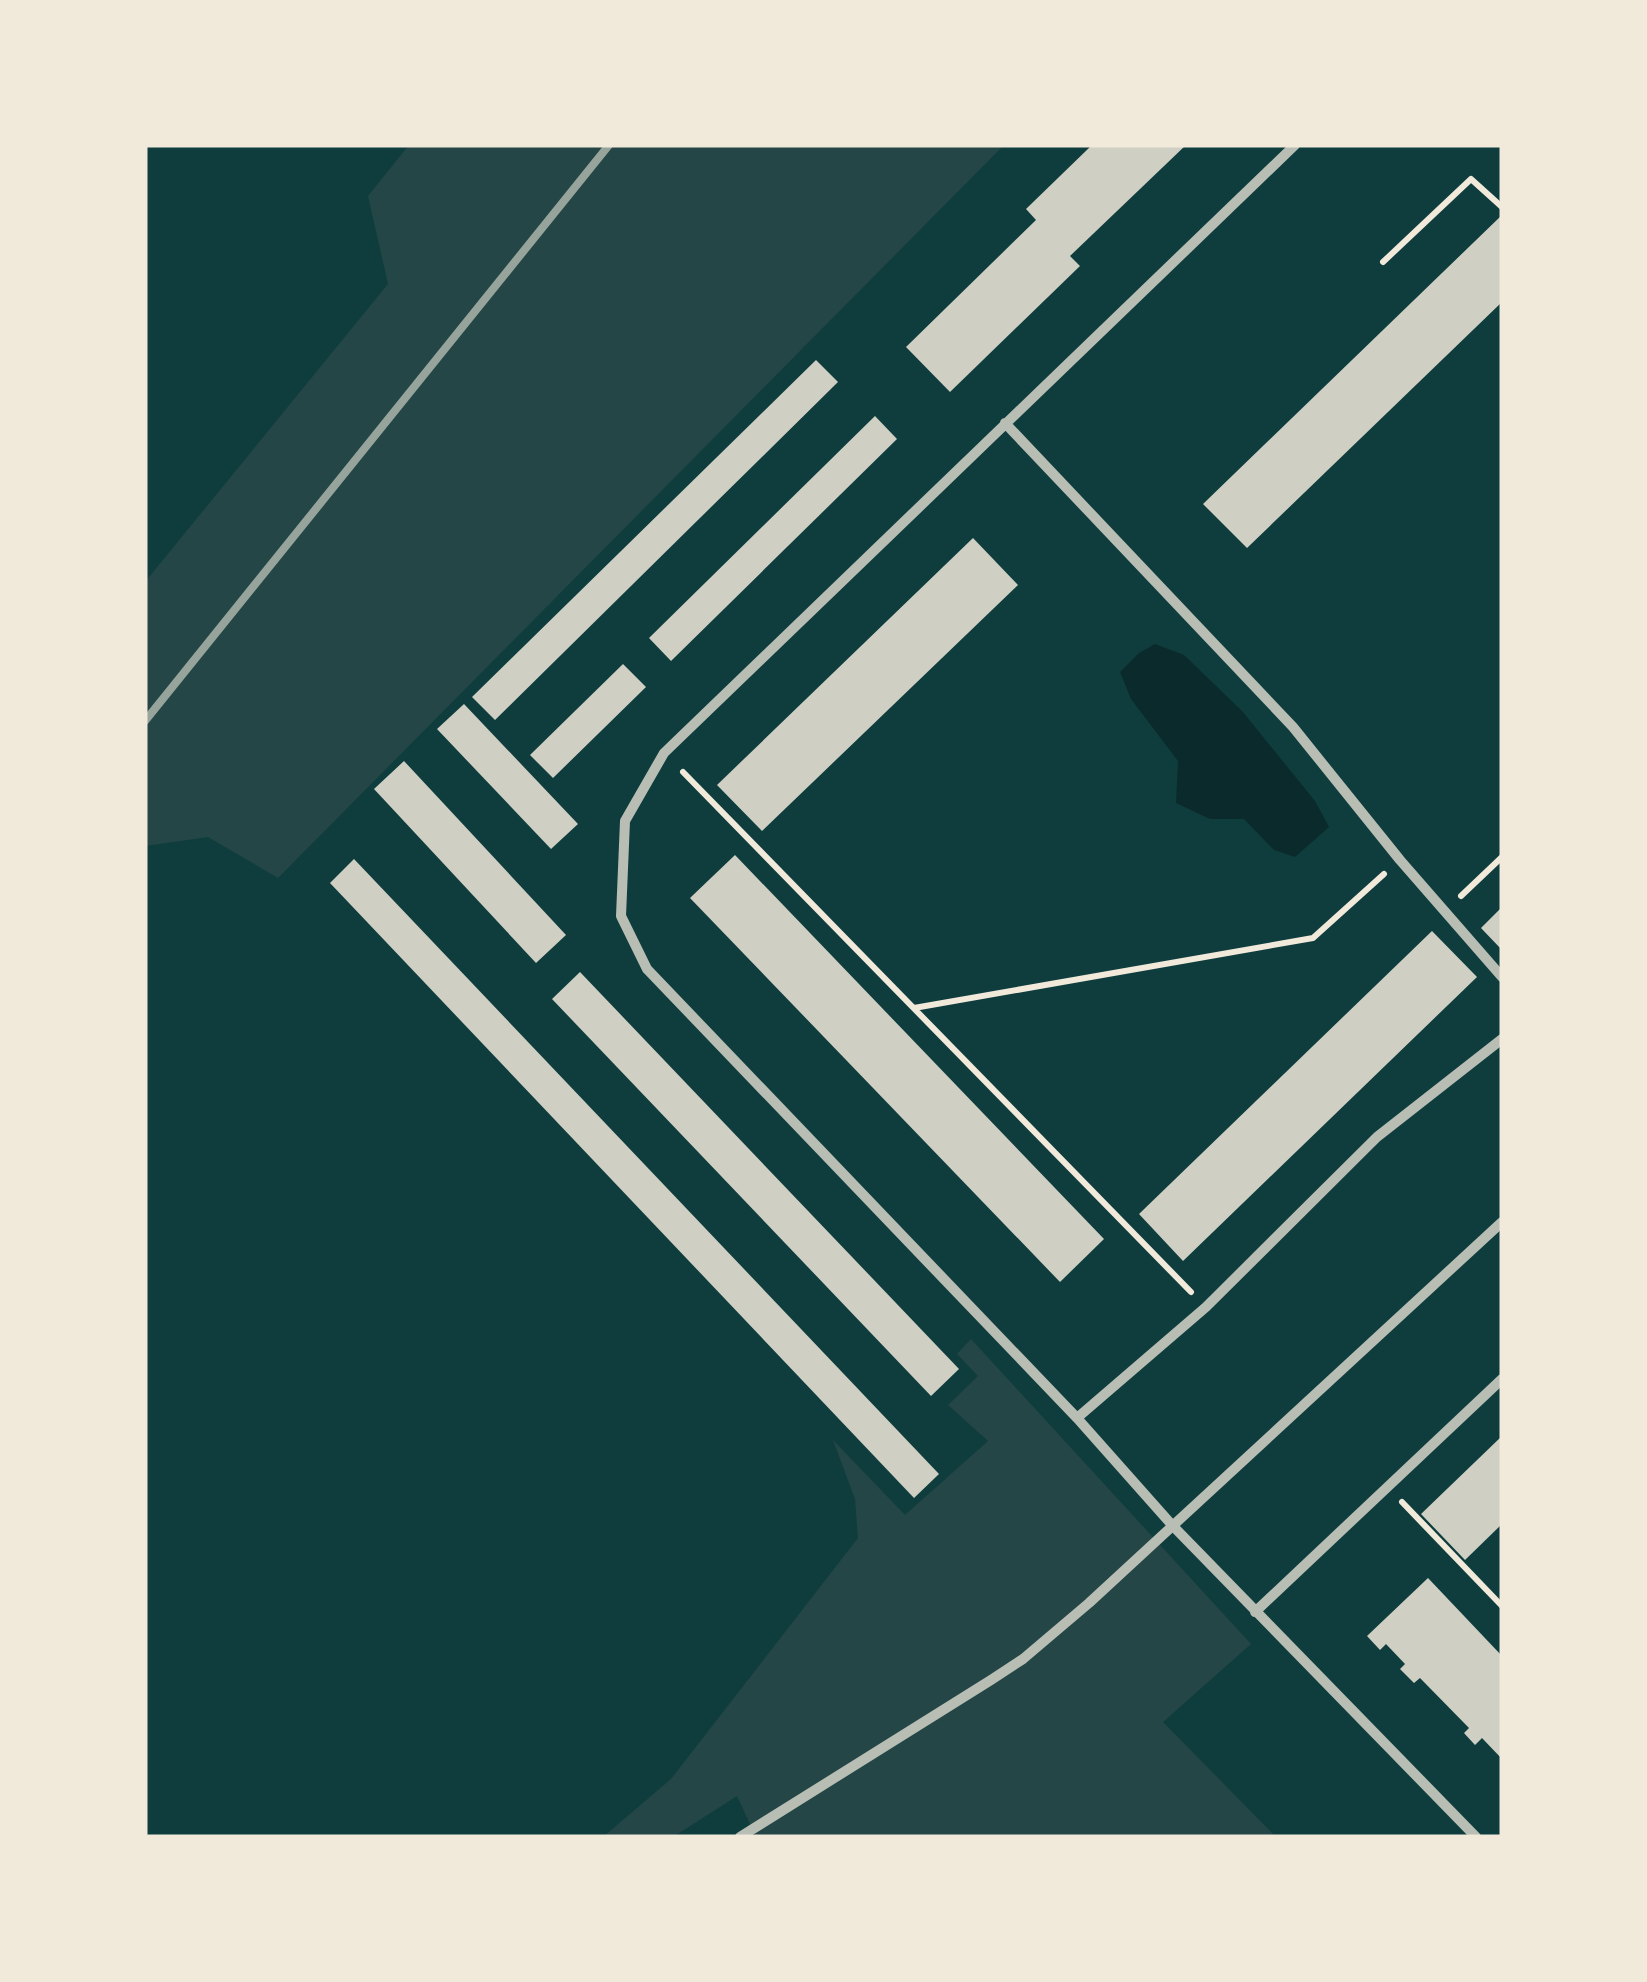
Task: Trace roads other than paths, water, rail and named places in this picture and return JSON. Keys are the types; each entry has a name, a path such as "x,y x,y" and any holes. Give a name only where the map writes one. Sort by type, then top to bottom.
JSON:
{"street":[{"path":"1295,145 664,753 625,821 621,916 647,969 1077,1418 1172,1526 1476,1837"},
{"path":"1005,423 1260,691 1502,976"},
{"path":"1077,1418 1206,1307 1377,1138 1502,1038"},
{"path":"740,1837 1023,1658 1089,1603 1502,1222"},
{"path":"1256,1612 1502,1379"}],"railway":[{"path":"145,721 609,145"}]}
